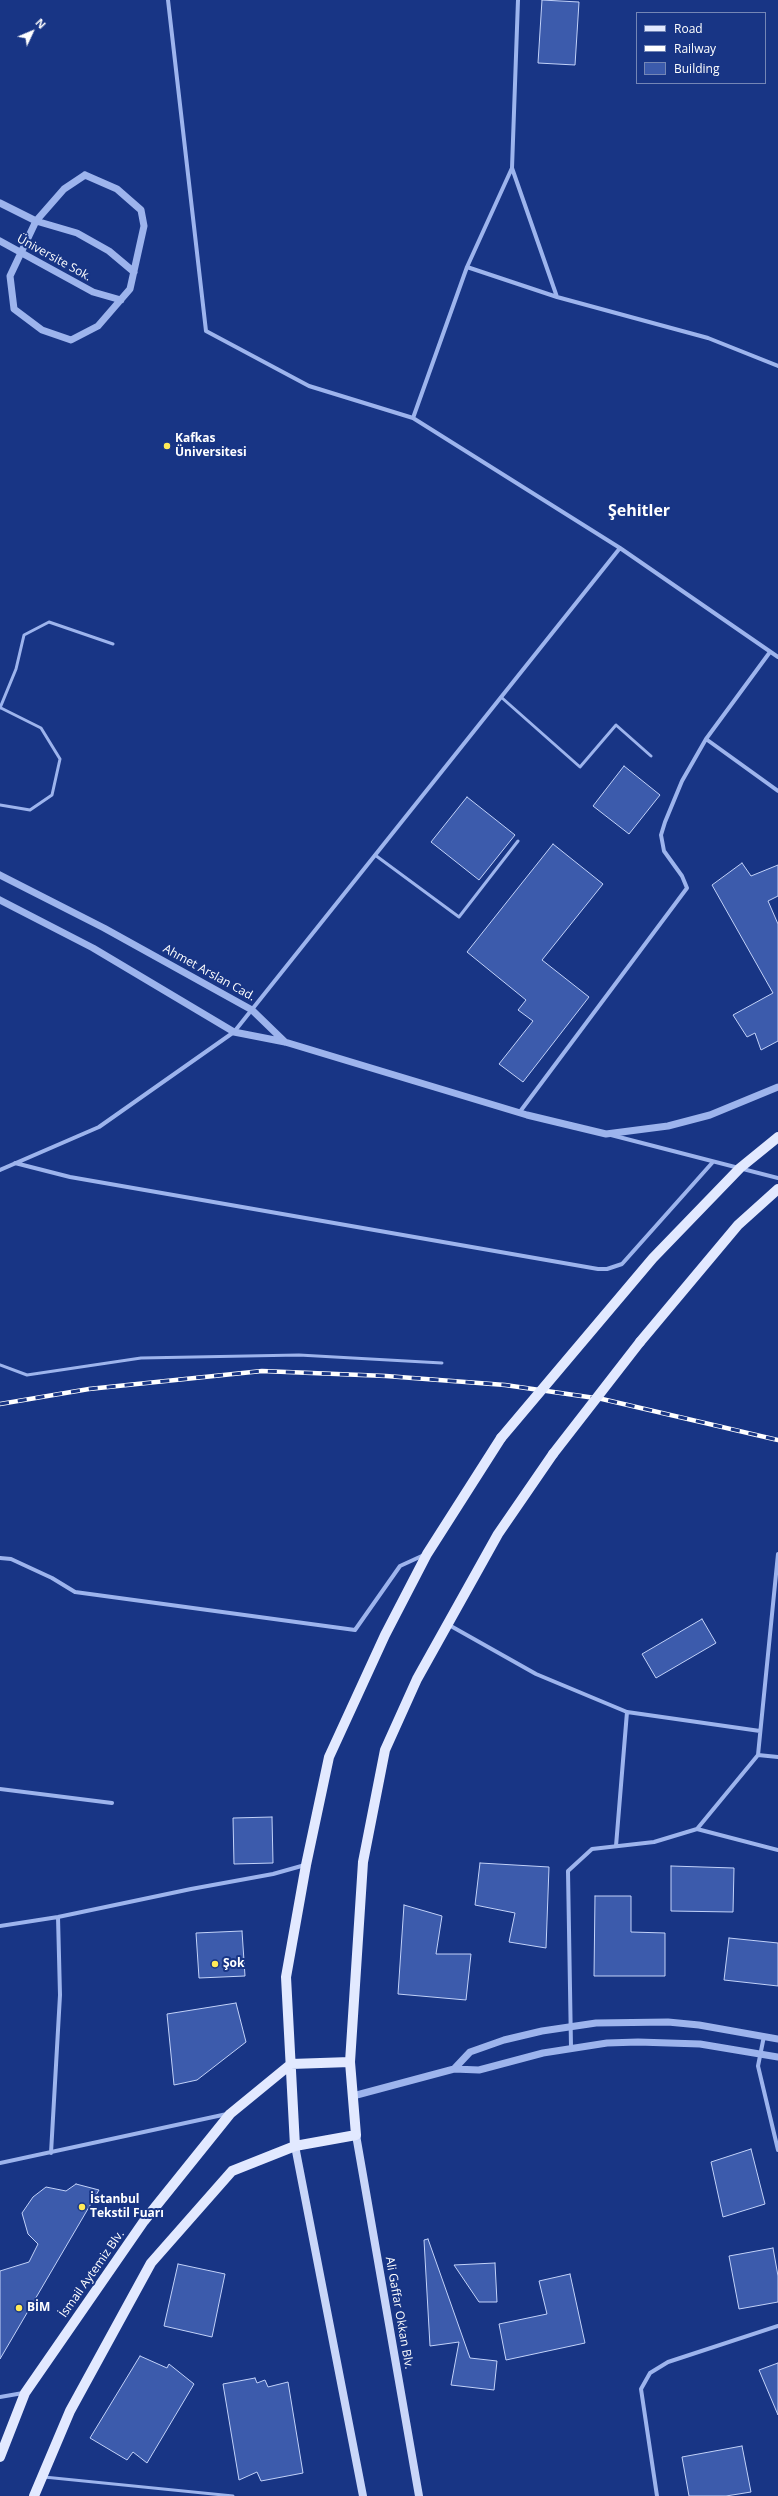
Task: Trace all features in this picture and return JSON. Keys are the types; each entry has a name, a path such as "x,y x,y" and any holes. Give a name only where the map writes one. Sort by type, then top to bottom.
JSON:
{"main road":[{"path":"363,2496 295,2146 286,1977 306,1865 329,1757 385,1636 427,1554 501,1438 653,1258 740,1168 778,1137"},
{"path":"34,2496 70,2411 151,2262 232,2171 295,2146 356,2135 350,2062 363,1862 385,1750 417,1679 498,1534 553,1454 640,1342 738,1225 778,1189"},
{"path":"291,2064 350,2062"},
{"name":"İsmail Aytemiz Blv.","path":"0,2457 25,2393 144,2221 230,2114 291,2064"},
{"name":"Ali Gaffar Okkan Blv.","path":"356,2135 419,2496"}],"street":[{"path":"168,0 206,332 309,386 413,418 620,548 778,657"},
{"path":"518,0 512,168 557,297"},
{"path":"413,418 466,267 512,168"},
{"path":"84,175 117,189 141,210 144,226 130,289 98,326 71,340 42,330 14,309 10,276 36,221 64,189 84,175"},
{"name":"Üniversite Sok.","path":"0,203 36,221 77,233 109,251 134,272"},
{"name":"Üniversite Sok.","path":"0,241 93,292 120,300"},
{"path":"466,267 557,297 708,338 778,366"},
{"path":"0,1170 99,1126 234,1032 620,548"},
{"path":"519,1113 687,888 682,876 664,851 661,835 682,781 706,739 770,652"},
{"path":"706,739 778,791"},
{"name":"Ahmet Arslan Cad.","path":"0,875 104,928 252,1010 285,1042"},
{"path":"0,900 94,948 234,1032 285,1042 519,1113 606,1134 712,1163 778,1178"},
{"path":"606,1134 668,1126 710,1115 778,1087"},
{"path":"14,1163 70,1177 598,1269 607,1269 622,1264 712,1163"},
{"path":"0,1558 11,1559 76,1592 355,1630 400,1566 427,1554"},
{"path":"571,2047 568,1871 592,1849 654,1842 697,1828 758,1755 778,1554"},
{"path":"447,1624 536,1674 627,1712 760,1731"},
{"path":"616,1846 627,1712"},
{"path":"758,1755 778,1757"},
{"path":"0,1789 112,1803"},
{"path":"697,1828 778,1850"},
{"path":"0,1926 58,1917 191,1889 274,1874 306,1865"},
{"path":"51,2153 60,1994 58,1917"},
{"path":"454,2069 470,2052 504,2040 571,2026 623,2021 668,2022 778,2039"},
{"path":"764,2036 758,2066 778,2150"},
{"path":"353,2096 454,2069 479,2070 511,2060 571,2047 630,2042 668,2042 760,2053 778,2057"},
{"path":"0,2163 230,2114"},
{"path":"657,2496 641,2389 650,2373 668,2362 778,2326"},
{"path":"0,2396 25,2393"}],"lane":[{"path":"0,805 30,810 52,795 60,759 41,728 0,708 16,669 24,635 49,622 113,644"},
{"path":"501,697 580,767 616,725 650,756"},
{"path":"375,855 459,917 518,841"},
{"path":"0,1365 27,1374 141,1358 299,1355 442,1363"},
{"path":"42,2476 233,2496"}],"building":[{"path":"542,0 579,2 575,65 538,63"},
{"path":"624,766 660,795 629,834 593,806"},
{"path":"467,797 515,835 479,880 431,842"},
{"path":"553,844 603,884 542,960 589,997 523,1082 499,1064 533,1021 518,1010 526,1000 467,952"},
{"path":"742,863 751,876 778,865 778,896 768,901 778,924 778,1041 761,1050 755,1033 747,1037 733,1015 773,993 712,885"},
{"path":"702,1619 716,1643 656,1678 642,1654"},
{"path":"272,1817 273,1863 234,1864 233,1818"},
{"path":"480,1863 549,1867 546,1948 509,1942 515,1913 475,1905"},
{"path":"671,1866 734,1868 733,1912 671,1911"},
{"path":"595,1896 631,1896 631,1932 665,1933 665,1976 594,1976"},
{"path":"404,1905 442,1916 436,1954 471,1954 466,2000 398,1994"},
{"path":"242,1931 245,1976 199,1978 196,1933"},
{"path":"729,1938 778,1943 778,1986 724,1980"},
{"path":"236,2003 246,2042 197,2080 174,2085 167,2014"},
{"path":"751,2149 765,2204 723,2217 711,2162"},
{"path":"76,2184 99,2190 0,2359 0,2271 29,2262 38,2244 28,2234 22,2213 33,2197 46,2187 66,2191"},
{"path":"428,2239 470,2358 497,2361 494,2390 451,2385 459,2342 430,2346 424,2240"},
{"path":"773,2248 778,2276 778,2302 739,2309 729,2256"},
{"path":"495,2263 497,2302 479,2302 454,2265"},
{"path":"178,2264 225,2274 212,2337 164,2326"},
{"path":"570,2274 585,2343 506,2360 499,2324 547,2314 539,2281"},
{"path":"140,2356 167,2368 169,2364 194,2384 147,2463 133,2452 127,2460 90,2438"},
{"path":"778,2363 778,2415 759,2370"},
{"path":"255,2378 257,2383 265,2380 268,2387 288,2382 303,2473 261,2481 257,2472 239,2480 223,2384"},
{"path":"742,2446 751,2492 726,2496 689,2496 682,2457"}],"railway":[{"path":"0,1404 89,1389 262,1371 386,1376 505,1385 602,1399 778,1440"}],"place":[{"name":"Kafkas Üniversitesi","path":"167,446"},
{"name":"Şok","path":"215,1964"},
{"name":"İstanbul Tekstil Fuarı","path":"82,2207"},
{"name":"BİM","path":"19,2308"}],"district":[{"name":"Şehitler","path":"639,511"}]}
